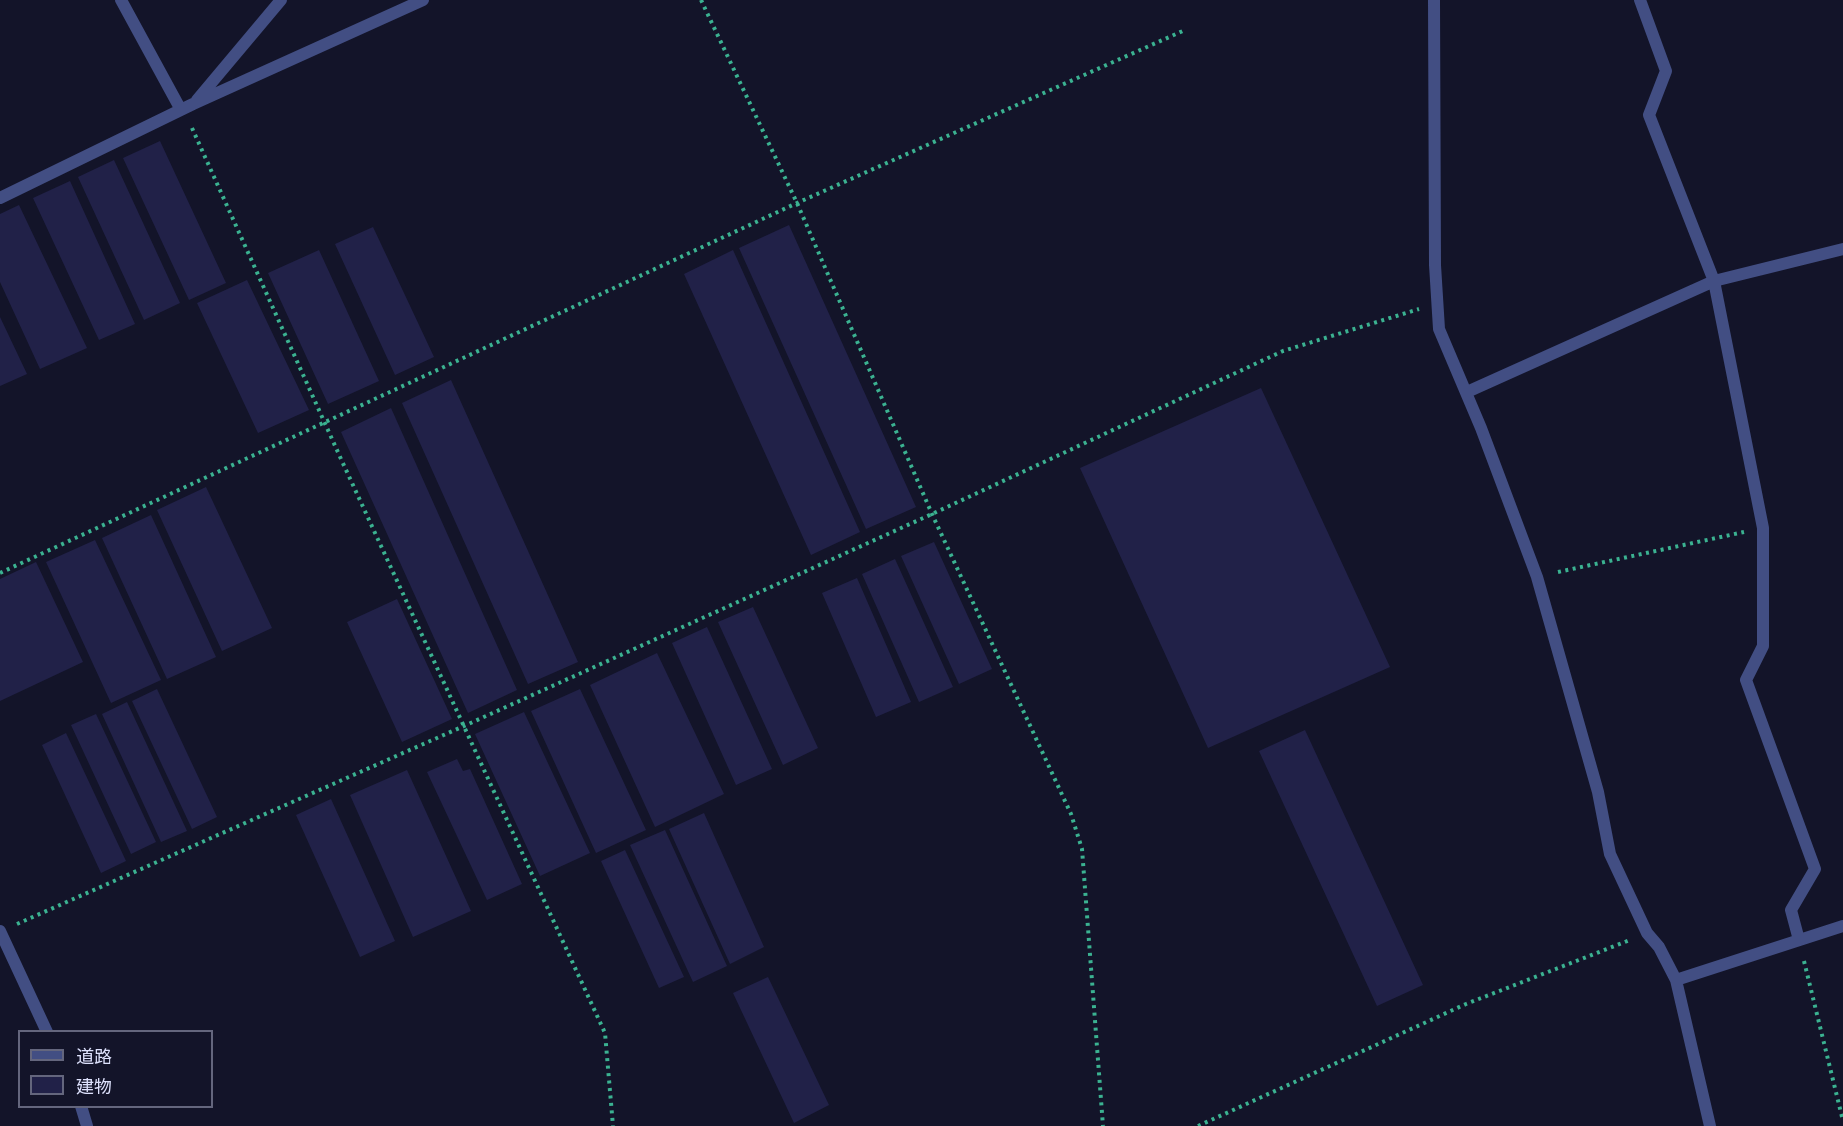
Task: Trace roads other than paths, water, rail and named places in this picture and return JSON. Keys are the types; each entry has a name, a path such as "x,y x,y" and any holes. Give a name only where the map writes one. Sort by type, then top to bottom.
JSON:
{"street":[{"path":"120,0 181,110"},
{"path":"193,104 281,0"},
{"path":"0,198 193,104 423,0"},
{"path":"1434,0 1435,265 1439,329 1467,392 1537,577 1598,792 1610,854 1647,933 1659,947 1676,980 1710,1126"},
{"path":"1641,0 1666,71 1649,116 1714,281 1763,528 1763,646 1746,680 1815,869 1791,910 1799,940"},
{"path":"1467,392 1714,281 1843,249"},
{"path":"1676,980 1843,926"},
{"path":"0,931 46,1030"},
{"path":"81,1108 87,1126"}]}
